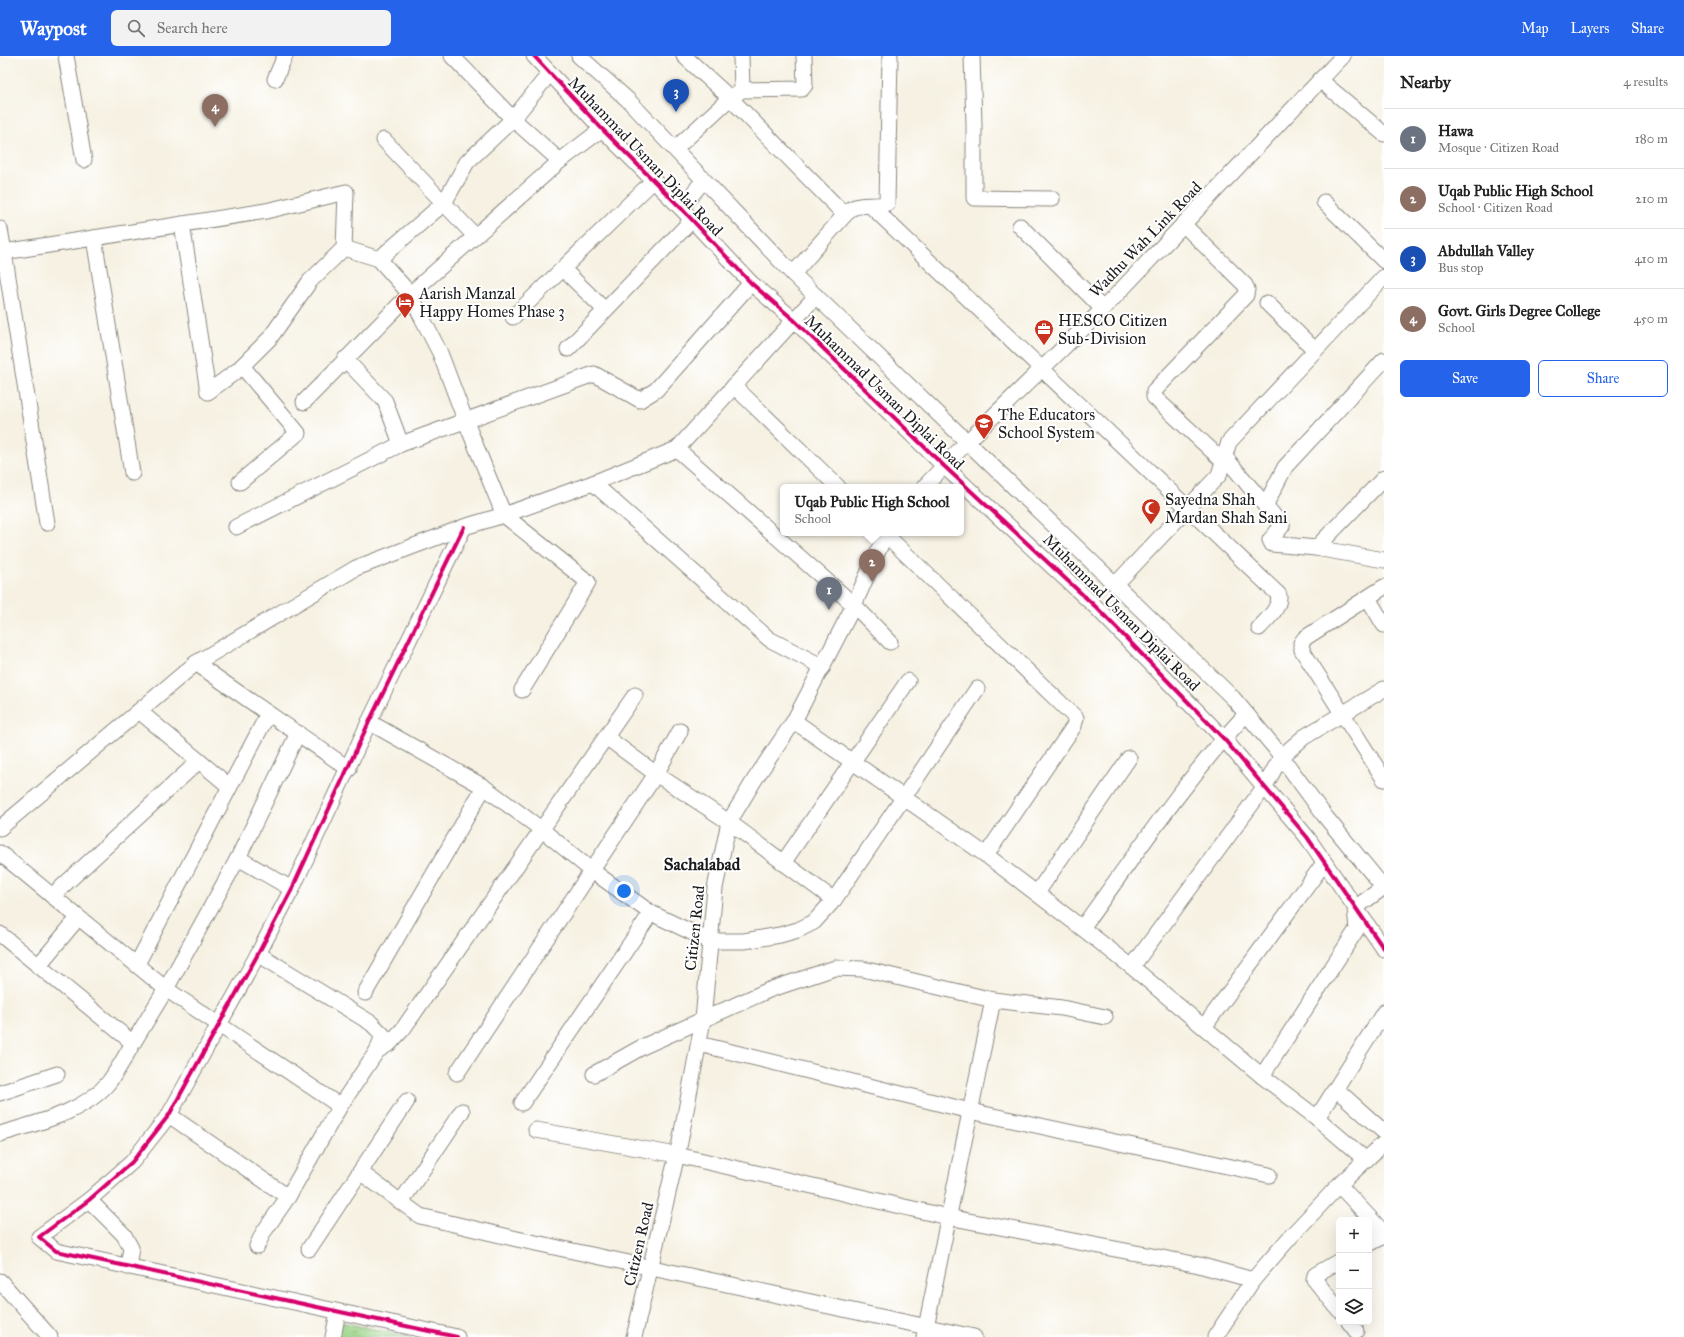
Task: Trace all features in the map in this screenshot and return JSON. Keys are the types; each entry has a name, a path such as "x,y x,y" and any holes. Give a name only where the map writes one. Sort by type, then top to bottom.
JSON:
{"street":[{"path":"66,56 84,160"},
{"path":"275,79 285,56"},
{"path":"452,56 513,119 560,161"},
{"name":"Muhammad Usman Diplai Road","path":"534,56 602,129 681,208 751,283 794,320 963,484"},
{"name":"Muhammad Usman Diplai Road","path":"579,56 628,100 703,181 793,274 1233,698 1281,757 1324,815 1384,888"},
{"path":"684,56 736,94 845,215"},
{"path":"736,94 740,56"},
{"path":"675,149 736,94 802,89 805,85 804,56"},
{"path":"793,274 853,207 881,205 887,202 890,56"},
{"path":"972,56 974,198 1052,199"},
{"name":"Wadhu Wah Link Road","path":"967,442 1103,309 1342,56"},
{"path":"379,259 444,203 467,162 513,119 550,73"},
{"path":"1320,80 1384,134"},
{"path":"304,402 410,294 560,161 602,129"},
{"path":"384,140 475,236"},
{"path":"513,318 564,270 653,181"},
{"path":"681,208 703,181"},
{"path":"2,252 94,238 182,224 266,211 346,192 344,248 310,281 270,338 242,366 208,392 182,224"},
{"path":"1324,202 1384,261"},
{"path":"871,206 1279,595 1280,602 1259,628"},
{"path":"568,349 692,220"},
{"path":"1184,225 1245,285 1247,290 1246,294 1154,391 1154,397 1224,459 1280,523 1282,526 1270,540 1272,544 1316,548 1384,560"},
{"path":"1020,226 1103,309"},
{"path":"0,229 2,252 47,523"},
{"path":"94,238 132,473"},
{"path":"344,248 379,259 410,294 440,353 504,515 588,582 522,690"},
{"path":"564,270 605,310"},
{"path":"1116,584 1219,475 1229,442 1384,276"},
{"path":"236,528 401,444 466,422 594,374 640,400 656,390 751,283"},
{"path":"0,828 196,663 356,568 464,527 504,515 593,483 677,449 816,296"},
{"path":"1267,303 1316,350"},
{"path":"346,359 385,401 401,444"},
{"path":"1265,506 1285,467 1384,360"},
{"path":"240,482 298,433 242,366"},
{"path":"734,386 835,484"},
{"path":"927,484 967,442"},
{"path":"677,449 854,605 890,642"},
{"path":"1316,548 1378,491 1384,478"},
{"path":"593,483 769,639 823,667"},
{"name":"Muhammad Usman Diplai Road","path":"964,485 1097,608 1224,739 1307,837 1384,949"},
{"path":"457,1337 56,1251 39,1237 89,1200 132,1162 169,1115 219,1026 292,889 349,769 369,722 464,527"},
{"name":"Citizen Road","path":"634,1337 677,1155 699,1044 703,1020 715,888 729,822 755,779 794,721 854,605 884,536"},
{"path":"888,536 1076,718 1074,726 986,856"},
{"path":"1382,772 1342,714 1302,650 1301,643 1305,638 1384,587"},
{"path":"1368,598 1384,625"},
{"path":"196,663 349,769"},
{"path":"784,863 908,681"},
{"path":"369,722 484,787 541,828 591,870 651,913 710,941 744,941 780,935 798,930 814,922 834,900 977,689"},
{"path":"1132,967 1265,786 1281,757 1304,737 1384,689"},
{"path":"378,1051 390,1043 403,1029 634,695"},
{"path":"139,711 230,786"},
{"path":"137,964 268,714"},
{"path":"1082,928 1178,794 1246,714"},
{"path":"794,721 1037,893 1132,967 1262,1076 1317,1118 1366,1160"},
{"path":"457,1073 656,774 680,731"},
{"path":"0,1134 54,1118 93,1098 108,1083 166,990 238,858 298,733"},
{"path":"606,737 656,774 729,822 834,900"},
{"path":"1037,893 1128,758"},
{"path":"52,896 199,761"},
{"path":"365,994 484,787"},
{"path":"0,853 78,918 137,964 166,990 340,1106"},
{"path":"238,858 292,889"},
{"path":"1204,1027 1324,863"},
{"path":"1262,1076 1358,929 1355,908 1384,888"},
{"path":"522,1103 651,913"},
{"path":"38,966 78,918"},
{"path":"0,934 133,1043"},
{"path":"257,1246 263,1233 288,1196 340,1106 378,1051 384,1034 371,1023 258,954"},
{"path":"594,1074 642,1047 769,990 834,968 863,969 993,1000 1062,1008 1106,1017"},
{"path":"925,1332 993,1000"},
{"path":"1317,1118 1384,1012"},
{"path":"699,1044 970,1111 1269,1174"},
{"path":"0,1093 57,1074"},
{"path":"1336,1089 1384,1132"},
{"path":"309,1250 407,1101"},
{"path":"401,1202 462,1111"},
{"path":"169,1115 288,1196"},
{"path":"536,1130 677,1155 948,1217 1199,1265 1253,1280"},
{"path":"1215,1337 1253,1280 1306,1219 1339,1185 1384,1143"},
{"path":"360,1172 420,1216 517,1239 651,1267 925,1332 974,1337"},
{"path":"1339,1185 1384,1234 1372,1242"},
{"path":"89,1200 124,1235 131,1248 128,1267"},
{"path":"1336,1263 1315,1275 1314,1279 1336,1306"},
{"path":"0,1281 50,1337"},
{"path":"333,1337 338,1312"}],"green space":[{"path":"340,1322 412,1337 337,1337"}],"cycle path":[{"path":"534,56 602,129 681,208 751,283 794,320 963,484"},
{"path":"964,485 1097,608 1224,739 1307,837 1384,949"},
{"path":"457,1337 56,1251 39,1237 89,1200 132,1162 169,1115 258,954 292,889 369,722 464,527"}],"place":[{"name":"Abdullah Valley","path":"676,112"},
{"name":"Govt. Girls Degree College","path":"215,127"},
{"name":"Aarish Manzal Happy Homes Phase 3","path":"405,319"},
{"name":"HESCO Citizen Sub-Division","path":"1044,346"},
{"name":"The Educators School System","path":"984,440"},
{"name":"Sayedna Shah Mardan Shah Sani","path":"1151,525"},
{"name":"Uqab Public High School","path":"872,582"},
{"name":"Hawa","path":"829,610"}],"district":[{"name":"Sachalabad","path":"702,864"}]}
